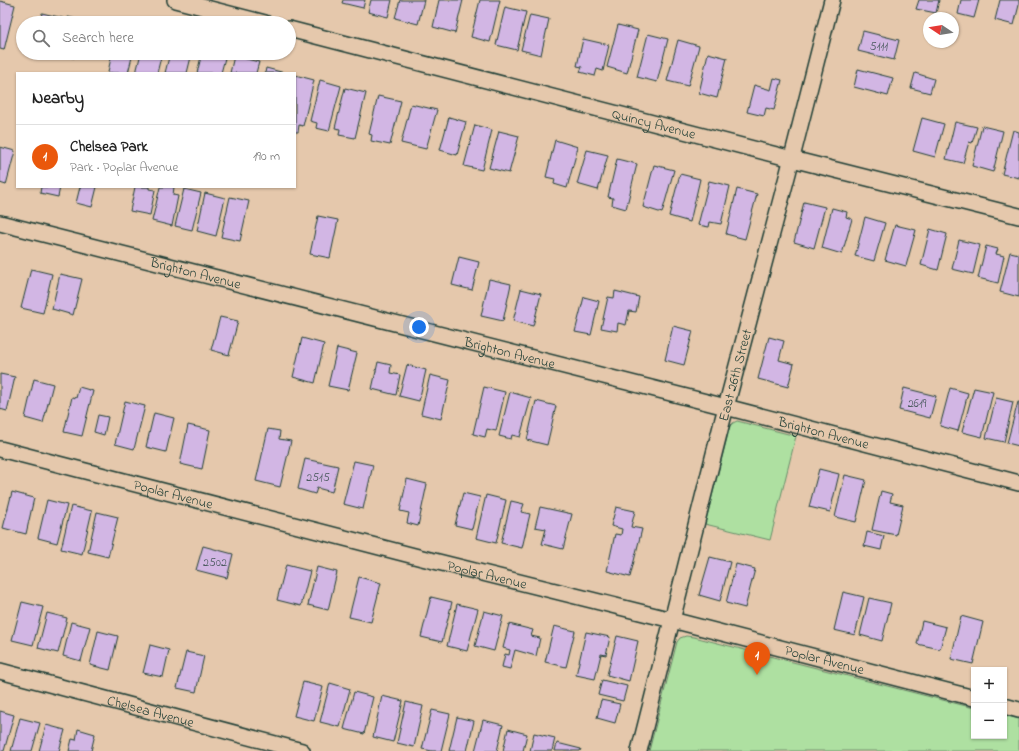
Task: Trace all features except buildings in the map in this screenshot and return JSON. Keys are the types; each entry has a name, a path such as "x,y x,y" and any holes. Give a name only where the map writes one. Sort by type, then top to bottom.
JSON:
{"street":[{"path":"175,0 238,16"},
{"name":"East 26th Street","path":"639,751 726,407 792,159 832,0"},
{"name":"Quincy Avenue","path":"296,31 1019,216"},
{"name":"Brighton Avenue","path":"0,223 726,407 1019,483"},
{"name":"Poplar Avenue","path":"0,449 971,697"},
{"name":"Chelsea Avenue","path":"0,671 302,751"},
{"path":"1007,707 1019,710"}],"green space":[{"path":"737,421 796,436 770,540 705,524 730,426"},
{"path":"686,636 694,637 971,707 971,739 1007,739 1007,716 1019,719 1019,751 649,751 677,642 680,638"}],"place":[{"name":"Chelsea Park","path":"757,675"}]}
